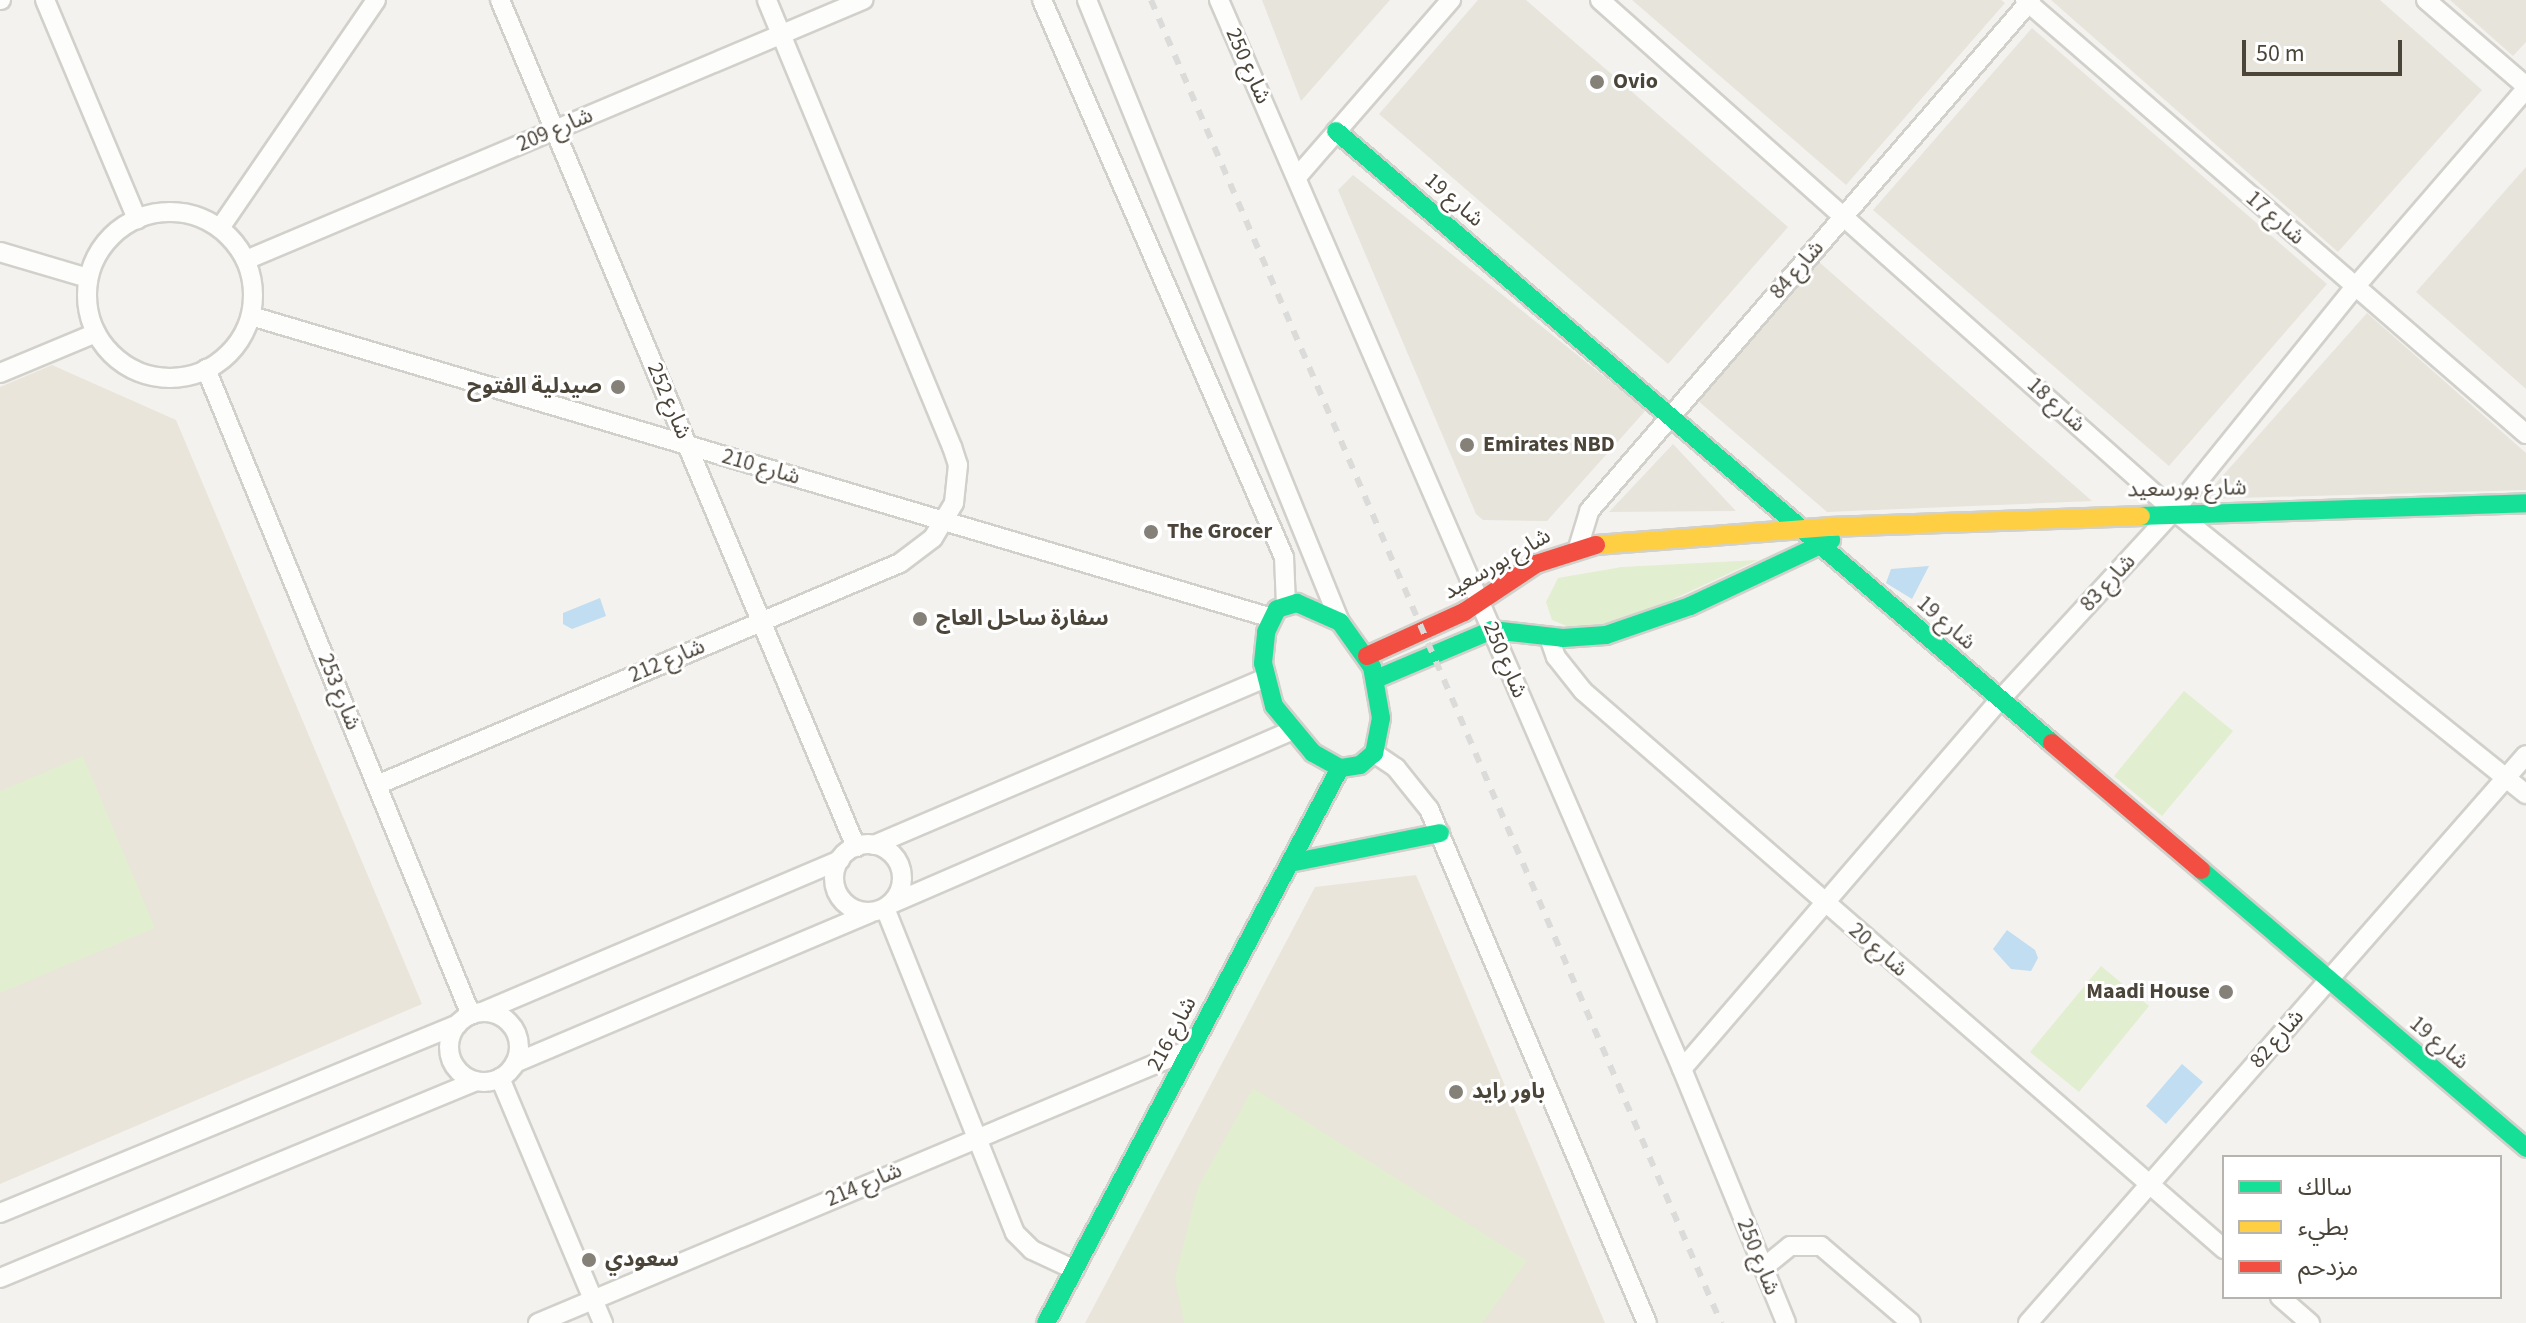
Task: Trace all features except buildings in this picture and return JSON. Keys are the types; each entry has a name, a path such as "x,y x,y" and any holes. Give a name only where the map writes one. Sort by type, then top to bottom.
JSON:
{"main road":[{"name":"شارع 19","path":"1336,131 1999,701 2526,1148"},
{"name":"شارع بورسعيد","path":"1367,656 1480,603 1536,564 1578,548 1799,528 2174,511 2526,503"},
{"name":"شارع بورسعيد","path":"1376,679 1492,630 1549,637 1606,635 1647,622 1850,528"},
{"path":"1286,604 1309,605 1340,622 1367,656 1376,679 1381,718 1374,753 1360,765 1340,768 1290,731 1265,678 1263,647 1272,618 1286,604"},
{"name":"شارع 216","path":"1046,1323 1340,768"},
{"path":"1290,863 1440,833"}],"street":[{"path":"45,0 137,219"},
{"path":"220,228 376,0"},
{"name":"شارع 252","path":"500,0 761,621 865,846"},
{"path":"767,0 952,447 959,484 944,521"},
{"name":"شارع 209","path":"246,260 863,0"},
{"path":"1042,0 1284,557 1286,604"},
{"path":"1087,0 1340,622"},
{"name":"شارع 250","path":"1219,0 1682,1069 1786,1323"},
{"path":"1297,177 1451,0"},
{"name":"شارع 18","path":"1600,0 1845,213 2174,511 2526,794"},
{"path":"2426,0 2526,88"},
{"name":"شارع 84","path":"1578,548 1589,511 2028,1"},
{"name":"شارع 17","path":"2028,1 2526,434"},
{"name":"شارع 83","path":"1682,1069 1999,701 2174,511 2355,287 2526,88"},
{"path":"180,213 220,228 246,260 253,287 251,316 234,347 206,369 186,376 144,373 125,364 96,333 87,297 88,278 105,243 137,219 180,213"},
{"path":"0,252 88,278"},
{"name":"شارع 210","path":"251,316 1272,618"},
{"path":"0,373 96,333"},
{"name":"شارع 253","path":"206,369 470,1017"},
{"name":"شارع 212","path":"377,785 900,563 933,538 944,521"},
{"name":"شارع 20","path":"1549,637 1556,657 1575,683 1824,904 2222,1247"},
{"path":"0,1213 470,1017 1265,678"},
{"path":"0,1278 476,1081 500,1078 515,1063 1290,731"},
{"path":"1374,753 1414,787 1440,833 1647,1323"},
{"name":"شارع 82","path":"2028,1323 2526,755"},
{"path":"865,846 893,855 903,874 882,908"},
{"path":"840,860 837,891 850,907 882,908"},
{"path":"882,908 1015,1233 1032,1250 1075,1270"},
{"path":"476,1081 460,1072 451,1057 450,1039 470,1017 500,1016 513,1028 519,1046 515,1063"},
{"name":"شارع 214","path":"538,1323 1191,1049"},
{"path":"500,1078 603,1323"},
{"path":"1763,1268 1790,1246 1806,1242 1821,1246 1911,1323"},
{"path":"2282,1299 2310,1323"}],"shaded area":[{"path":"1262,0 1390,0 1301,101"},
{"path":"1478,0 1526,0 1788,227 1668,364 1379,114"},
{"path":"1632,0 2001,0 2005,3 1846,185"},
{"path":"2051,0 2380,0 2482,90 2338,252"},
{"path":"2450,0 2526,0 2526,42 2513,56"},
{"path":"2032,28 2327,284 2169,466 1873,210"},
{"path":"2526,167 2526,389 2416,292"},
{"path":"1353,175 1646,410 1547,521 1483,520 1476,514 1338,190"},
{"path":"1819,262 2092,501 1827,512 1697,400"},
{"path":"2367,313 2526,453 2526,490 2202,499"},
{"path":"52,365 176,420 422,1004 0,1184 0,387"},
{"path":"1673,444 1736,511 1609,512"},
{"path":"1416,875 1605,1323 1085,1323 1315,887"}],"green space":[{"path":"1758,560 1628,620 1576,630 1552,620 1546,602 1558,578 1622,567"},
{"path":"2184,691 2233,731 2162,816 2114,776"},
{"path":"83,756 155,928 0,993 0,791"},
{"path":"2101,966 2149,1006 2079,1092 2030,1052"},
{"path":"1253,1088 1527,1261 1482,1323 1184,1323 1175,1278 1198,1187"}],"water":[{"path":"1929,566 1912,599 1886,583 1891,569"},
{"path":"600,598 606,616 572,629 563,624 563,613"},
{"path":"2007,930 2035,950 2038,958 2031,971 2011,969 1993,949"},
{"path":"2182,1064 2203,1082 2166,1124 2146,1106"}],"railway":[{"path":"1151,0 1721,1323"}],"traffic: fast":[{"path":"1336,131 2052,743"},
{"path":"2141,516 2526,503"},
{"path":"1376,679 1492,630 1563,638 1606,635 1690,606 1831,540"},
{"path":"1297,603 1340,622 1372,667 1381,718 1374,753 1360,765 1340,768 1313,753 1274,706 1263,663 1266,632 1277,609 1297,603"},
{"path":"1046,1323 1340,768"},
{"path":"1290,863 1440,833"},
{"path":"2201,870 2526,1148"}],"traffic: slow":[{"path":"1596,545 1831,527 2141,516"}],"traffic: jam":[{"path":"1367,656 1464,612 1536,564 1596,545"},
{"path":"2052,743 2201,870"}],"place":[{"name":"Ovio","path":"1597,82"},
{"name":"صيدلية الفتوح","path":"618,387"},
{"name":"Emirates NBD","path":"1467,445"},
{"name":"The Grocer","path":"1151,532"},
{"name":"سفارة ساحل العاج","path":"920,619"},
{"name":"Maadi House","path":"2226,992"},
{"name":"باور رايد","path":"1456,1092"},
{"name":"سعودي","path":"589,1260"}]}
